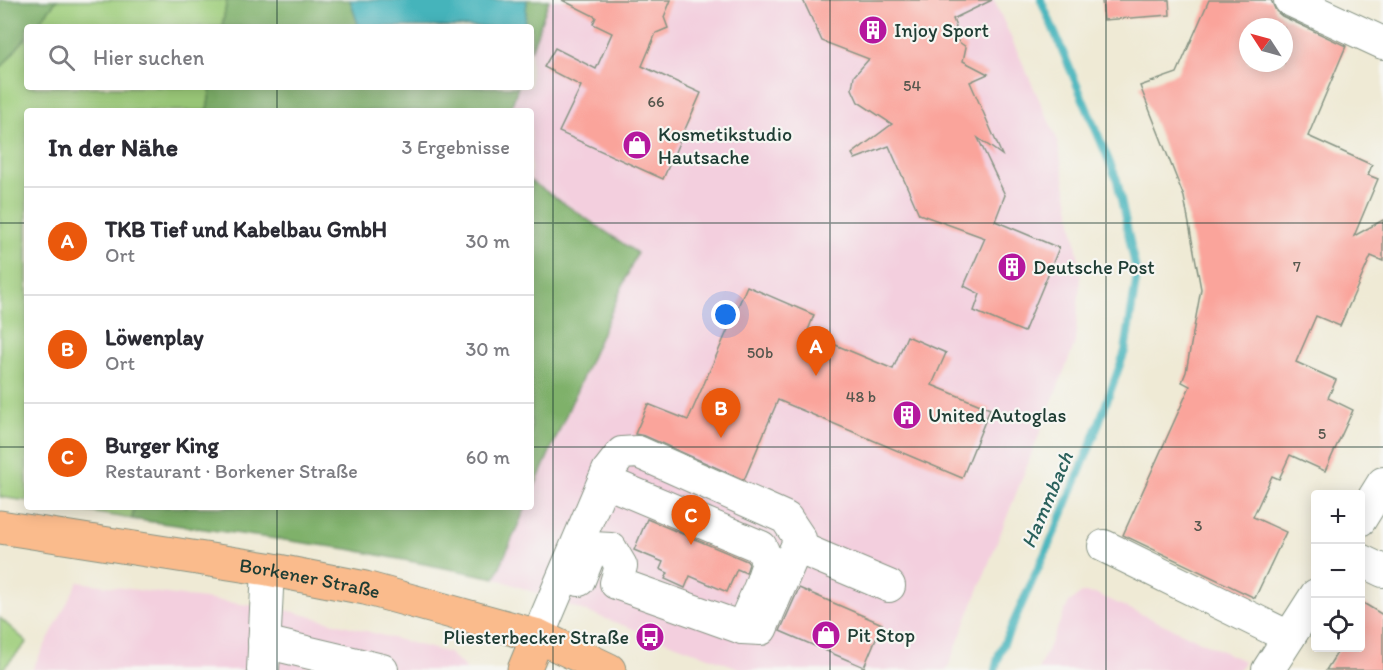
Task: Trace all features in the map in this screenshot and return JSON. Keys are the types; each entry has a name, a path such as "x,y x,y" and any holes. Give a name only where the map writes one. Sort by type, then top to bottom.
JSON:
{"main road":[{"name":"Borkener Straße","path":"0,527 268,569 364,588 538,636 609,670"},
{"path":"524,670 538,636"}],"street":[{"path":"1290,0 1383,43"},
{"path":"538,636 556,593 604,481 608,471 622,453 638,452 786,518 800,538 761,628 742,628 616,583 621,566 611,549 592,548 577,585 556,593"},
{"path":"604,481 761,547 768,563 742,628"},
{"path":"1370,516 1383,483"},
{"path":"1104,546 1289,637"},
{"path":"796,547 889,586"},
{"path":"1365,562 1383,571"},
{"path":"268,569 264,656 382,670"},
{"path":"1268,670 1314,598"}],"shaded area":[{"path":"549,0 994,0 1057,139 1081,271 1075,343 947,670 744,670 495,578 525,510 534,510 534,488 637,253 534,183 534,108 511,108 517,90 534,90 534,42"},
{"path":"78,582 286,610 449,653 468,670 32,670"},
{"path":"1082,593 1097,594 1244,661 1239,670 1038,670 1069,602"}],"green space":[{"path":"0,0 57,0 37,24 24,24 24,40 0,69"},
{"path":"57,0 227,0 223,24 37,24"},
{"path":"227,0 350,0 358,24 223,24"},
{"path":"527,0 549,0 534,42 534,24 523,24"},
{"path":"24,40 24,90 210,90 208,108 24,108 24,501 0,497 0,69"},
{"path":"210,90 517,90 511,108 208,108"},
{"path":"534,183 637,253 534,488"},
{"path":"80,510 134,510 132,519"},
{"path":"134,510 525,510 495,578 348,549 132,519"},
{"path":"0,618 27,642 2,670 0,670"}],"water":[{"path":"350,0 527,0 523,24 358,24"}],"building":[{"path":"562,0 671,0 664,17 668,28 656,33 642,66 701,93 663,179 559,132 581,86 544,67 555,48 596,69 612,33 593,24 596,17"},
{"path":"803,0 992,0 953,19 956,27 952,37 966,47 963,61 988,74 970,82 1002,155 978,138 1005,195 995,221 1059,248 1024,332 974,311 980,294 964,286 985,238 919,214 889,146 855,159 852,154 892,124 858,102 852,89 854,76 869,59 822,41"},
{"path":"1102,0 1169,0 1170,15 1104,20"},
{"path":"1209,0 1271,0 1276,11 1286,18 1239,18 1239,72 1293,72 1293,21 1346,46 1308,136 1372,165 1368,175 1378,179 1354,236 1383,220 1383,261 1371,256 1340,326 1316,316 1296,362 1336,380 1328,398 1353,410 1325,471 1290,455 1279,479 1272,476 1253,517 1286,532 1255,598 1123,535 1190,386 1182,382 1186,372 1201,289 1184,197 1140,86 1177,73"},
{"path":"747,286 814,315 807,333 893,369 907,336 946,353 932,385 990,409 962,478 778,400 744,480 645,436 635,434 648,404 688,420"},
{"path":"647,519 747,561 749,564 746,573 737,569 727,592 690,576 685,588 665,579 668,573 660,569 663,562 634,550"},
{"path":"799,588 882,624 864,667 780,631"},
{"path":"1365,604 1383,615 1383,670 1326,670 1337,652 1365,652"}],"waterway":[{"name":"Hammbach","path":"995,670 999,654 1056,529 1093,439 1125,351 1137,275 1117,180 1041,0"}],"place":[{"name":"Injoy Sport","path":"873,30"},
{"name":"Kosmetikstudio Hautsache","path":"637,145"},
{"name":"Deutsche Post","path":"1012,267"},
{"name":"TKB Tief und Kabelbau GmbH","path":"816,376"},
{"name":"United Autoglas","path":"907,415"},
{"name":"Löwenplay","path":"721,438"},
{"name":"Burger King","path":"691,545"},
{"name":"Pit Stop","path":"826,635"},
{"name":"Pliesterbecker Straße","path":"650,637"}]}
